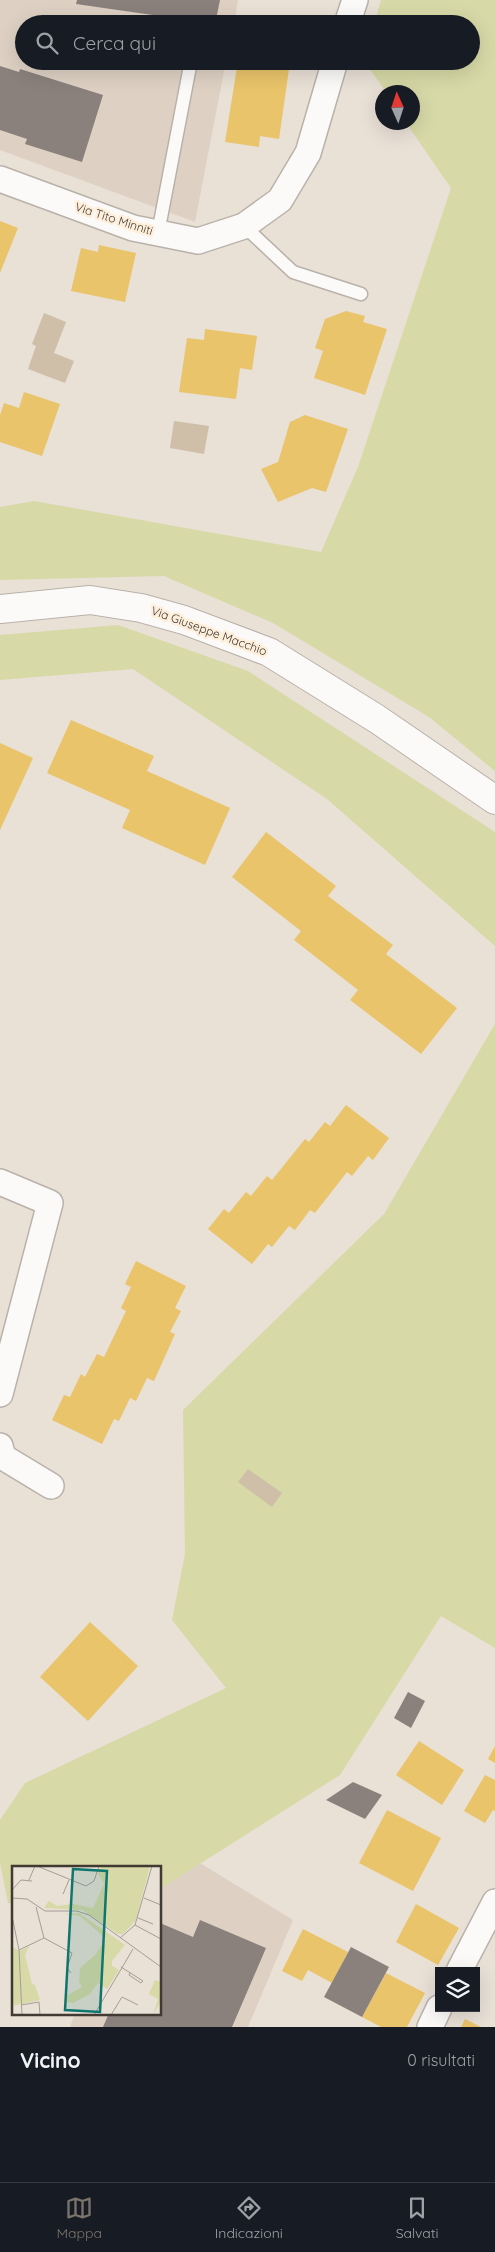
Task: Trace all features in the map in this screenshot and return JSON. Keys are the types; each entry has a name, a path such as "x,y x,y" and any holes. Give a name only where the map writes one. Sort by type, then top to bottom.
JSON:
{"street":[{"path":"350,15 354,0"},
{"name":"Via Tito Minniti","path":"0,179 133,228 198,241 244,226 280,200 308,152 332,70"},
{"name":"Via Giuseppe Macchio","path":"0,609 90,600 141,608 184,620 268,652 377,719 495,800"},
{"path":"0,1182 50,1203 0,1394"},
{"path":"0,1446 3,1457 50,1486"},
{"path":"461,1967 495,1902"},
{"path":"430,2027 437,2012"}],"lane":[{"path":"158,233 189,70"},
{"path":"244,226 294,272 361,294"}],"shaded area":[{"path":"0,0 238,0 236,15 15,15 15,70 224,70 195,222 0,150"},
{"path":"200,1863 293,1920 248,2027 70,2027 75,2014 161,2014 161,1888"}],"green space":[{"path":"381,0 495,0 495,771 429,717 273,623 164,576 0,580 0,507 34,501 321,552 358,467 451,188 411,130 420,130 420,85 381,85 370,70 480,70 480,15 377,15"},
{"path":"118,625 248,671 495,832 495,946 327,799 133,669 0,680 0,635"},
{"path":"495,1024 495,1648 441,1616 340,1775 161,1888 161,1866 12,1866 12,1904 8,1903 0,1863 0,1820 25,1783 226,1688 172,1620 185,1554 183,1410 384,1214"}],"building: Abitazioni":[{"path":"237,70 289,70 279,139 260,136 259,147 225,142"},
{"path":"0,221 18,228 0,273"},
{"path":"99,245 136,253 125,302 71,291 81,248 98,252"},
{"path":"346,311 365,316 363,322 387,329 365,395 314,378 323,351 315,348 325,319"},
{"path":"205,329 257,336 252,370 240,368 236,399 179,392 187,338 204,340"},
{"path":"24,392 60,404 42,456 0,442 0,415 4,403 19,408"},
{"path":"305,415 348,429 326,492 312,488 278,502 261,469 278,462 290,422"},
{"path":"71,720 154,756 147,771 230,808 205,865 122,828 130,810 47,773"},
{"path":"0,743 33,758 0,830"},
{"path":"266,832 336,886 328,896 393,945 386,954 457,1008 421,1054 350,1000 358,990 294,940 301,931 232,877"},
{"path":"346,1105 389,1138 373,1160 368,1156 352,1176 347,1172 315,1213 310,1210 295,1230 289,1226 272,1247 268,1244 252,1264 208,1229 224,1209 229,1213 246,1192 251,1196 267,1176 272,1180 305,1139 309,1142 325,1122 330,1126"},
{"path":"136,1261 186,1286 175,1308 181,1311 170,1332 175,1334 154,1381 147,1378 136,1401 130,1398 119,1421 114,1419 102,1444 52,1420 64,1395 70,1397 81,1374 85,1377 97,1354 104,1357 126,1311 121,1308 131,1287 125,1284"},
{"path":"90,1622 138,1666 88,1721 40,1677"},
{"path":"419,1741 464,1770 442,1805 396,1775"},
{"path":"495,1746 495,1763 488,1759"},
{"path":"485,1775 495,1780 495,1811 493,1810 485,1823 464,1811"},
{"path":"387,1810 441,1838 413,1891 359,1863"},
{"path":"416,1904 459,1928 438,1965 396,1942"},
{"path":"303,1929 348,1952 332,1983 308,1970 302,1981 282,1971"},
{"path":"386,1973 425,1993 407,2027 381,2027 362,2017"},
{"path":"465,2019 481,2027 461,2027"}],"building: Industria":[{"path":"77,0 220,0 217,15 152,15 76,4"},
{"path":"0,66 19,72 20,70 23,70 103,95 82,162 25,144 27,139 0,130"},
{"path":"408,1692 425,1701 411,1728 394,1718"},
{"path":"353,1782 382,1795 365,1819 326,1800"},
{"path":"200,1920 266,1948 232,2027 103,2027 109,2014 161,2014 161,1923 193,1937"},
{"path":"351,1947 389,1967 362,2017 324,1997"}],"building: Altro":[{"path":"44,313 66,322 54,353 74,361 65,383 28,369 36,346 32,344"},
{"path":"174,421 209,426 204,454 170,448"},
{"path":"248,1469 282,1493 272,1507 238,1482"}]}
